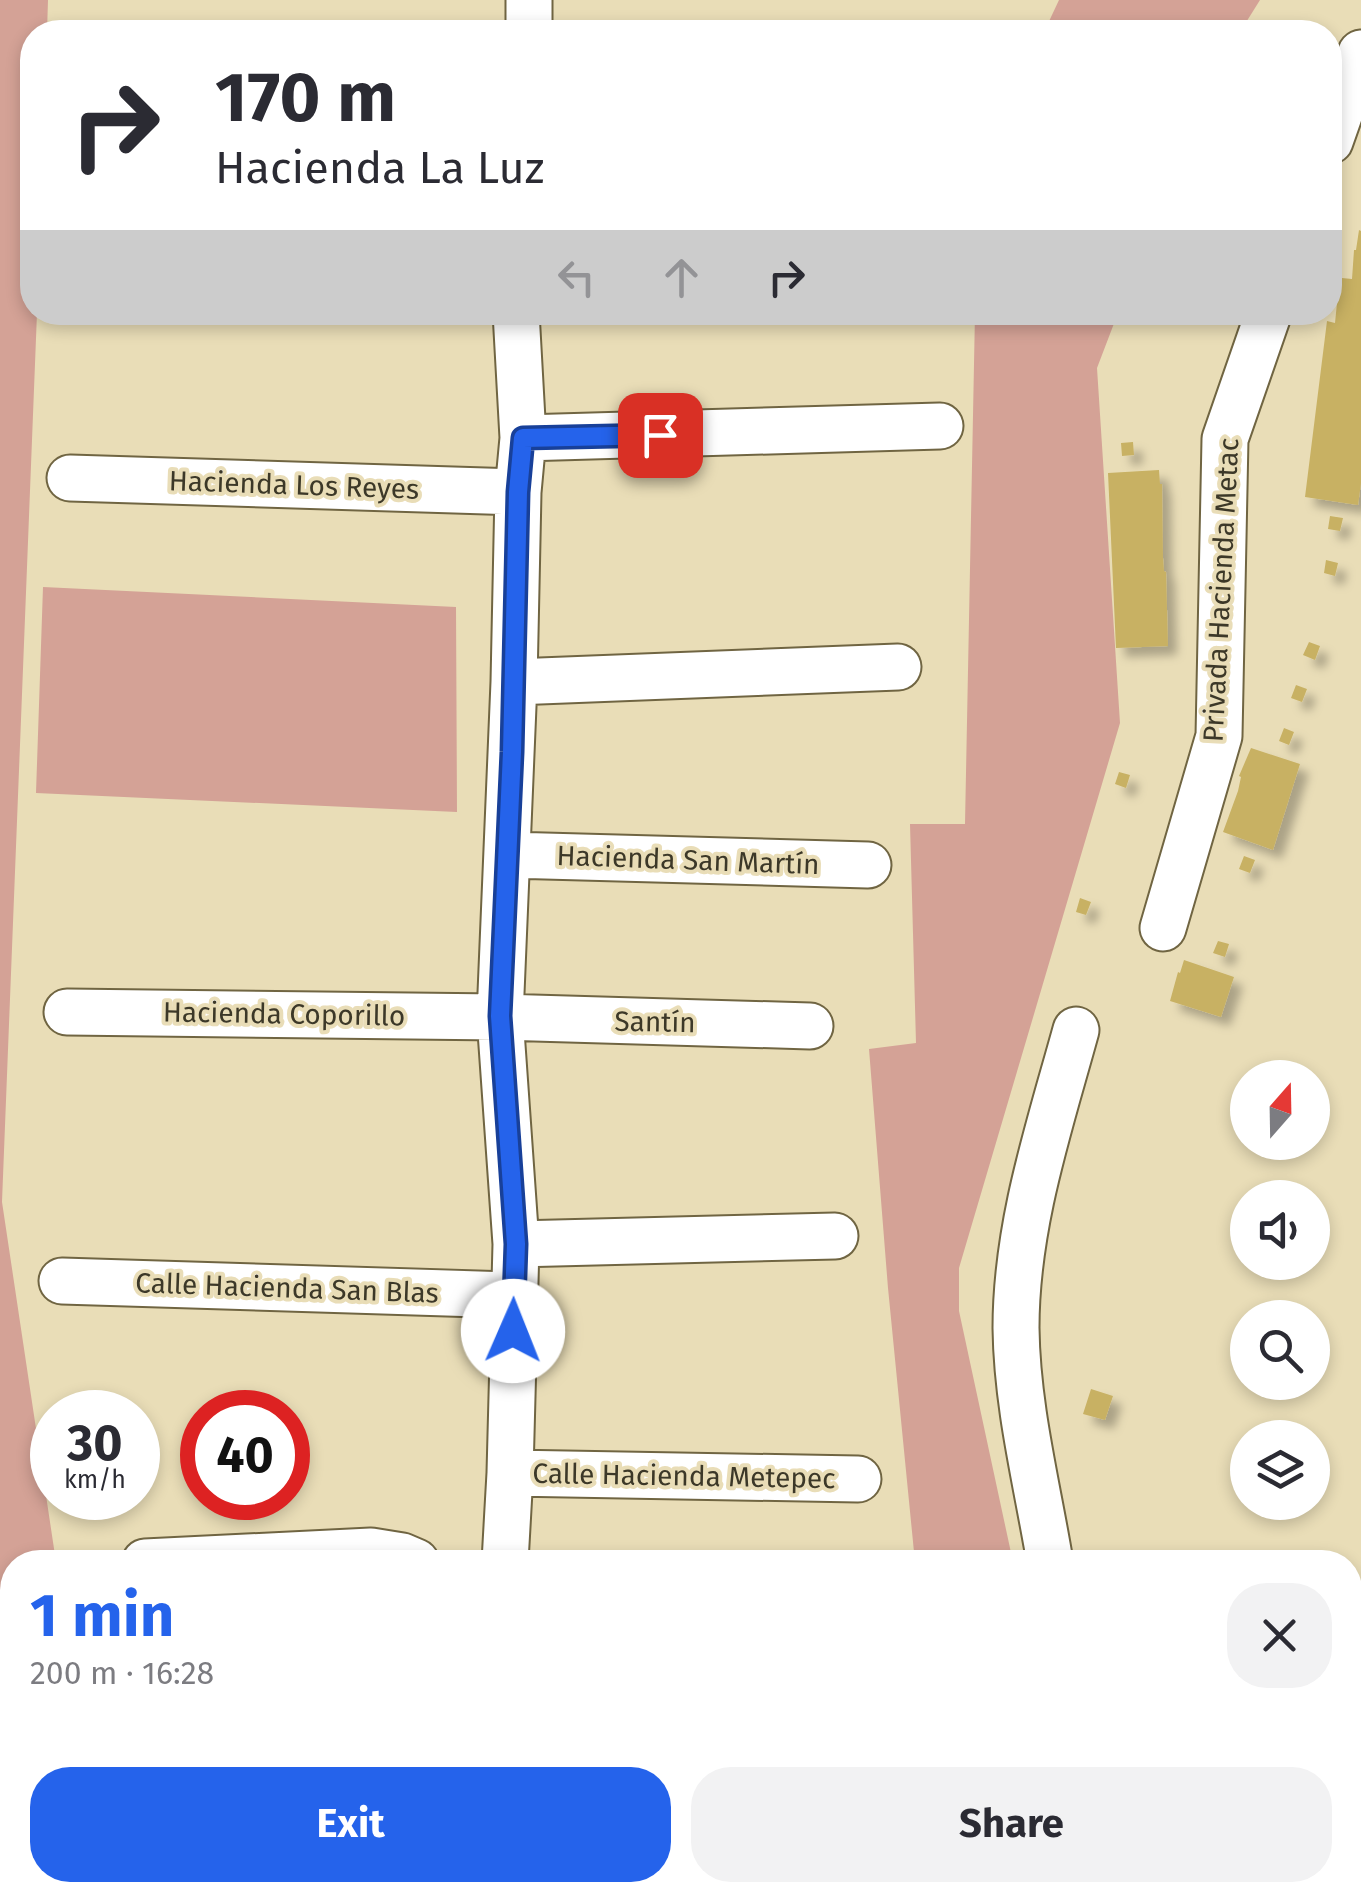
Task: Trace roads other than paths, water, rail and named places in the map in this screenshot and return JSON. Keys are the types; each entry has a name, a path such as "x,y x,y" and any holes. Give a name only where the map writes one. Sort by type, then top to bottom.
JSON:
{"street":[{"path":"1342,107 1361,54"},
{"path":"507,1550 516,1244 500,1016 523,438 517,325"},
{"name":"Privada Hacienda Metac","path":"1163,928 1219,736 1224,440 1265,325"},
{"path":"523,438 940,426"},
{"name":"Hacienda Los Reyes","path":"70,478 518,492"},
{"path":"514,682 898,667"},
{"name":"Hacienda San Martín","path":"508,855 868,865"},
{"name":"Hacienda Coporillo","path":"67,1012 500,1016"},
{"name":"Santín","path":"500,1016 810,1026"},
{"path":"1048,1550 1021,1408 1016,1328 1021,1248 1034,1182 1076,1030"},
{"path":"516,1244 835,1236"},
{"name":"Calle Hacienda San Blas","path":"62,1281 513,1295"},
{"name":"Calle Hacienda Metepec","path":"510,1473 858,1479"}]}
